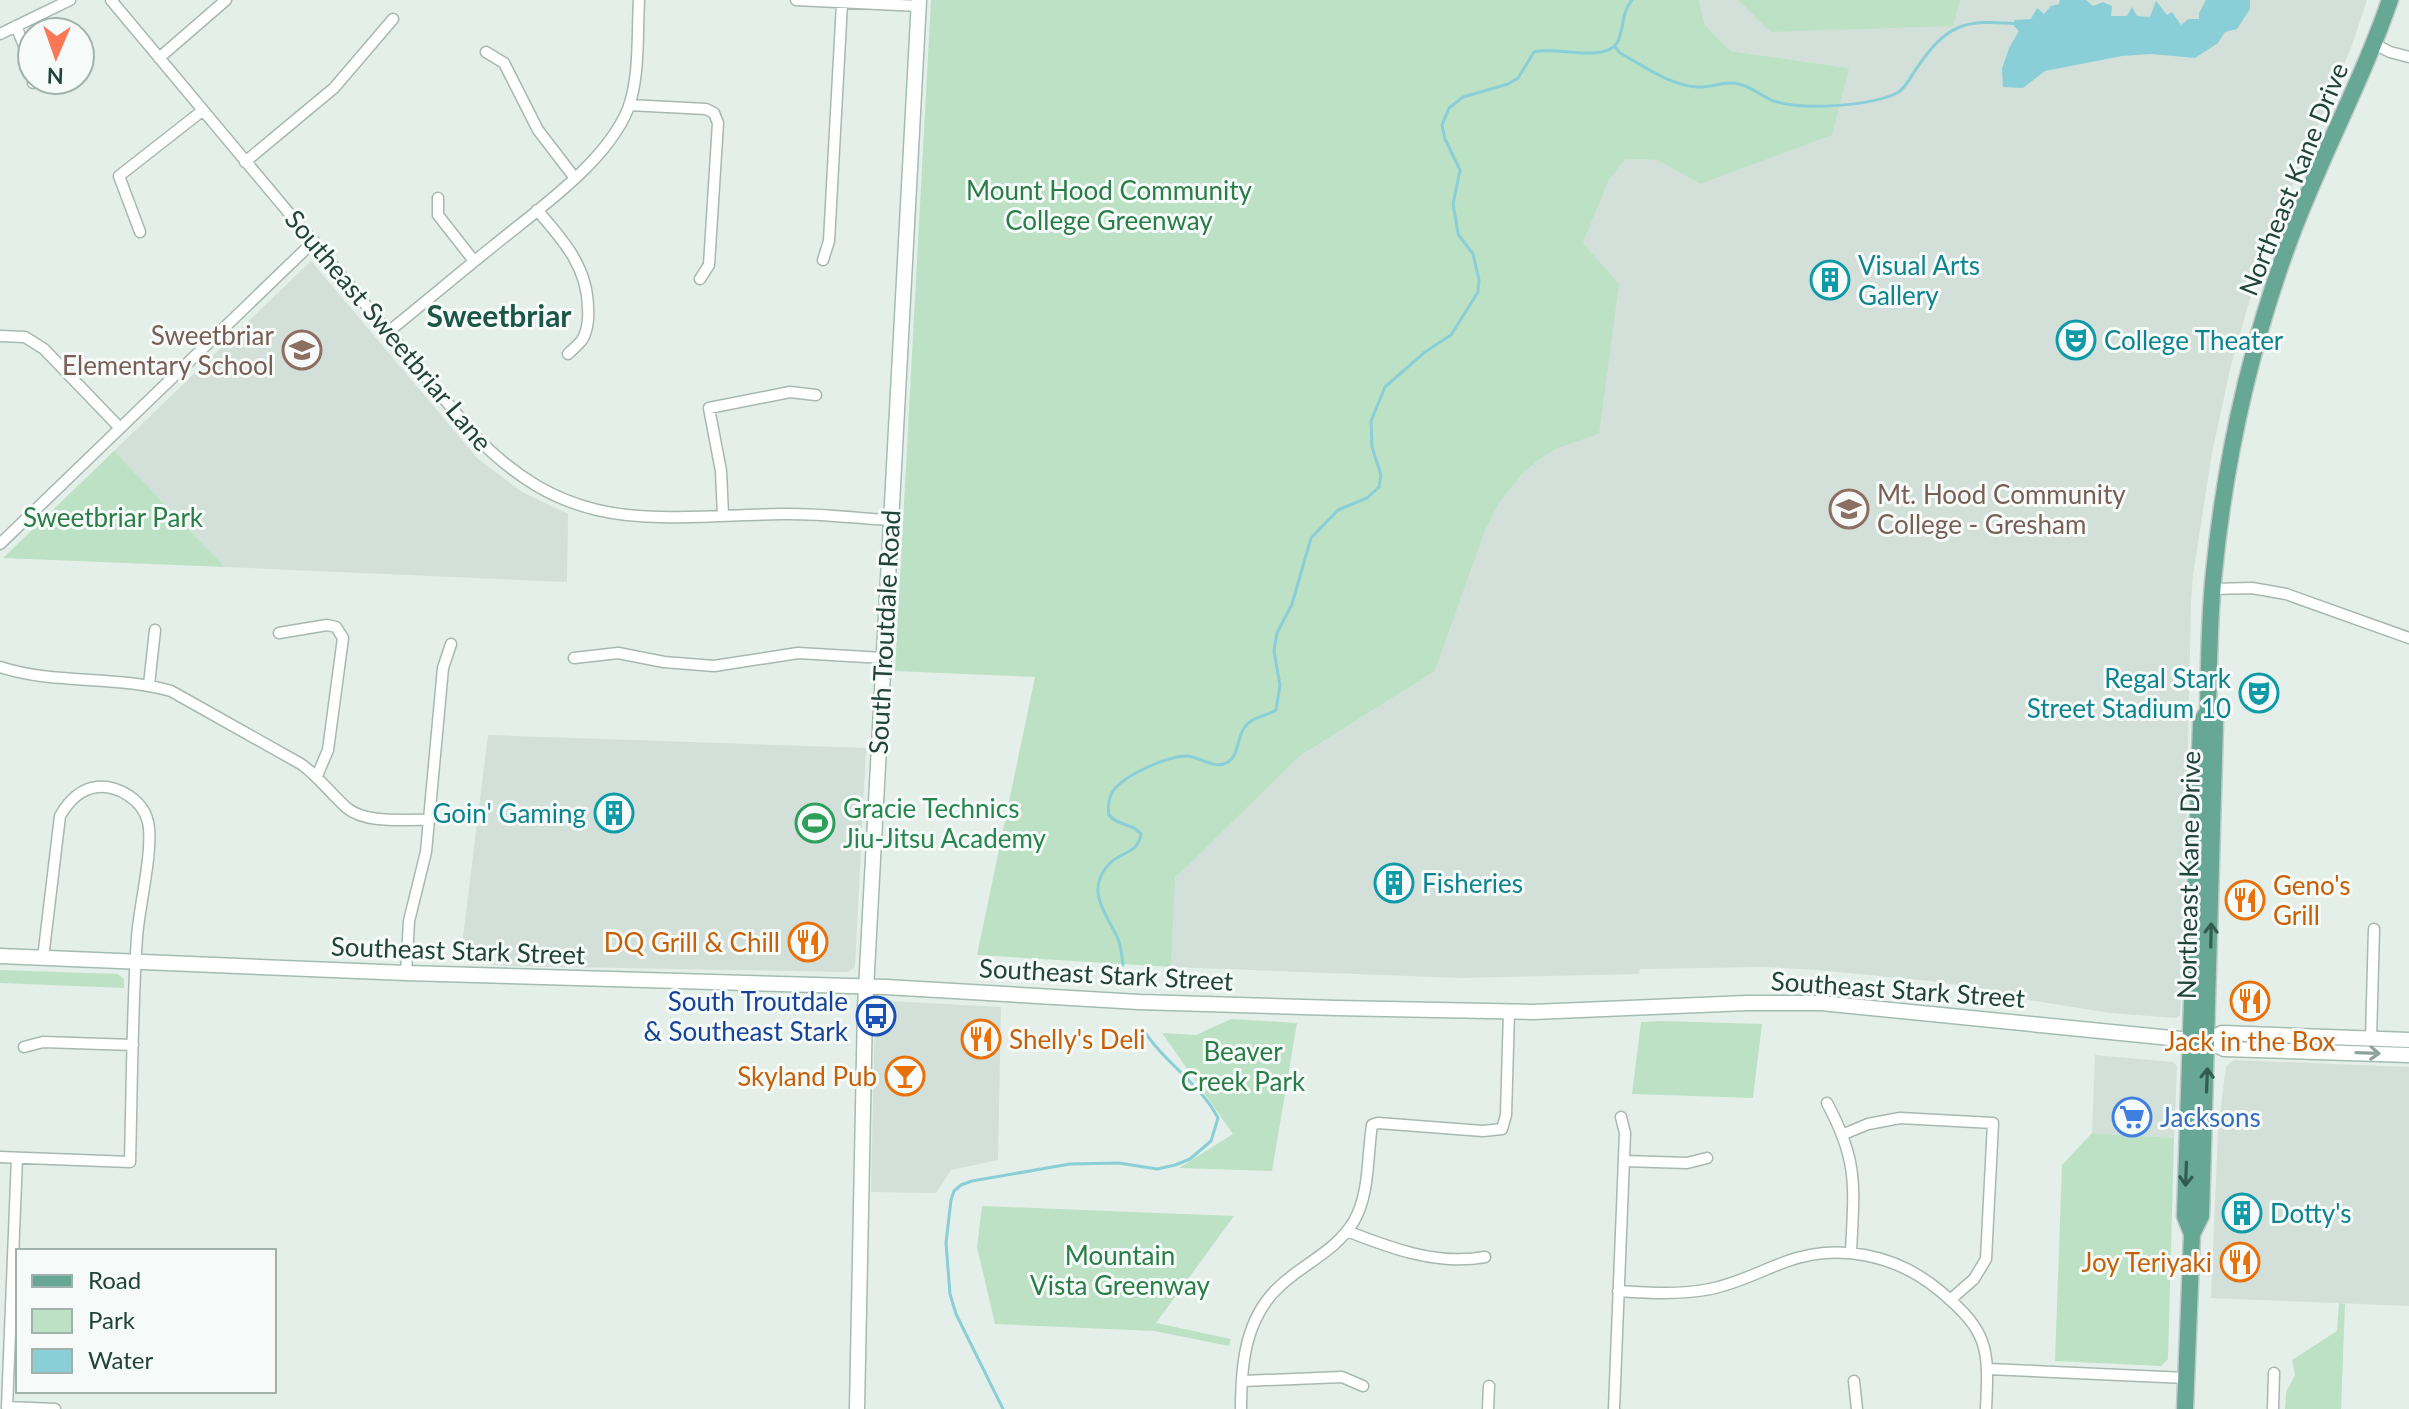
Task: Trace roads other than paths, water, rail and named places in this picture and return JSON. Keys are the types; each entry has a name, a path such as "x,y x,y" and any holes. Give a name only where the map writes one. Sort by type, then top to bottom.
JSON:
{"main road":[{"name":"Northeast Kane Drive","path":"2200,1040 2201,722 2208,711 2212,589 2221,506 2231,451 2266,308 2307,194 2374,44 2390,0"},
{"name":"South Troutdale Road","path":"857,1409 866,987 919,3"},
{"name":"Northeast Kane Drive","path":"2200,1040 2214,776 2215,723 2208,711"},
{"path":"2200,755 2207,759 2207,773 2214,776"},
{"name":"Southeast Stark Street","path":"0,956 406,973 866,987 1139,1002 1509,1012 1821,1003 2200,1040 2224,1049 2409,1055"},
{"name":"Southeast Stark Street","path":"2200,1040 2222,1033 2409,1040"},
{"path":"2185,1409 2192,1234 2185,1216 2200,1040"}],"street":[{"path":"37,16 70,0"},
{"name":"Southeast Sweetbriar Lane","path":"111,0 485,446 515,472 537,486 591,509 627,517 785,513 890,520"},
{"path":"159,58 226,0"},
{"path":"388,332 537,210 595,159 615,136 629,105 636,68 639,0"},
{"path":"796,0 919,3"},
{"path":"823,260 829,241 842,3"},
{"path":"245,162 348,75 393,19"},
{"path":"0,34 16,26"},
{"path":"2374,44 2409,57"},
{"path":"486,52 504,63 538,130 574,177"},
{"path":"629,105 706,109 714,113 718,123 709,265 700,279"},
{"path":"140,232 119,176 202,111"},
{"path":"438,198 438,215 474,261"},
{"path":"537,210 568,245 584,280 588,304 587,327 582,339 568,354"},
{"path":"0,544 314,241"},
{"path":"0,336 27,333 120,428"},
{"path":"723,515 721,471 709,408 790,392 816,395"},
{"path":"2212,589 2252,588 2286,594 2409,638"},
{"path":"279,633 327,625 336,627 343,638 328,750 317,776"},
{"path":"149,685 155,630"},
{"path":"406,973 409,921 424,861 443,668 451,644"},
{"path":"574,658 618,653 664,662 714,666 798,653 883,658"},
{"path":"0,667 32,674 149,685 171,691 317,776 349,810 360,815 428,820"},
{"path":"0,1157 130,1162 136,962 148,823 137,802 125,793 102,787 83,791 73,798 60,816 43,958"},
{"path":"2371,1039 2374,929"},
{"path":"1241,1409 1245,1347 1251,1327 1280,1285 1327,1252 1356,1218 1365,1185 1372,1125 1483,1131 1502,1129 1506,1115 1509,1012"},
{"path":"24,1047 43,1042 133,1045"},
{"path":"1827,1103 1844,1134 1855,1185 1851,1252"},
{"path":"1614,1409 1625,1133 1621,1117"},
{"path":"1844,1134 1876,1122 1900,1118 1993,1123 1986,1259 1974,1279 1950,1300"},
{"path":"17,1158 15,1284 7,1407 55,1409"},
{"path":"1624,1161 1687,1163 1707,1158"},
{"path":"1347,1231 1400,1250 1435,1258 1466,1261 1485,1257"},
{"path":"1618,1291 1676,1293 1711,1289 1800,1257 1851,1252 1883,1259 1918,1274 1950,1300 1981,1334 1988,1369 1986,1409"},
{"path":"1988,1369 2186,1378"},
{"path":"2273,1409 2274,1373"},
{"path":"1243,1381 1342,1377 1363,1386"},
{"path":"1854,1381 1857,1409"},
{"path":"1488,1409 1489,1386"}],"water":[{"path":"2060,0 2086,0 2093,6 2103,2 2112,6 2111,16 2127,16 2132,7 2137,16 2150,17 2156,1 2167,15 2172,12 2181,25 2188,19 2199,19 2206,0 2250,0 2250,9 2237,29 2225,32 2218,43 2195,58 2151,54 2122,56 2045,71 2023,88 2003,87 2002,69 2019,31 2014,26 2014,20 2031,19 2037,8 2044,14"}],"waterway":[{"path":"1123,965 1118,939 1100,902 1098,883 1110,863 1137,845 1141,834 1109,815 1112,793 1136,773 1169,759 1186,756 1218,765 1228,762 1247,724 1276,710 1280,685 1274,651 1277,633 1292,604 1311,538 1338,510 1367,498 1379,487 1381,475 1372,447 1371,421 1385,387 1425,352 1451,335 1478,292 1479,280 1473,254 1458,234 1453,204 1460,170 1445,139 1442,125 1449,108 1463,97 1508,84 1518,78 1534,52 1590,53 1611,49 1617,43 1632,0"},
{"path":"1615,47 1620,53 1677,83 1702,87 1734,83 1777,102 1804,106 1838,105 1871,101 1900,91 1937,42 1958,28 1983,23 2018,24"},
{"path":"1003,1409 956,1314 950,1294 946,1243 954,1191 972,1181 1070,1164 1119,1163 1157,1169 1190,1159 1211,1141 1218,1118 1202,1094 1143,1029"}],"place":[{"name":"Visual Arts Gallery","path":"1830,280"},
{"name":"College Theater","path":"2076,340"},
{"name":"Sweetbriar Elementary School","path":"302,350"},
{"name":"Mt. Hood Community College - Gresham","path":"1849,509"},
{"name":"Regal Stark Street Stadium 10","path":"2259,693"},
{"name":"Goin' Gaming","path":"614,813"},
{"name":"Gracie Technics Jiu-Jitsu Academy","path":"815,823"},
{"name":"Fisheries","path":"1394,883"},
{"name":"Geno's Grill","path":"2245,900"},
{"name":"DQ Grill & Chill","path":"808,942"},
{"name":"Jack in the Box","path":"2250,1001"},
{"name":"South Troutdale & Southeast Stark","path":"876,1016"},
{"name":"Shelly's Deli","path":"981,1039"},
{"name":"Skyland Pub","path":"905,1076"},
{"name":"Jacksons","path":"2132,1117"},
{"name":"Dotty's","path":"2242,1213"},
{"name":"Joy Teriyaki","path":"2240,1262"}],"district":[{"name":"Sweetbriar","path":"499,315"}],"park label":[{"name":"Mount Hood Community College Greenway","path":"1109,205"},
{"name":"Sweetbriar Park","path":"113,517"},
{"name":"Beaver Creek Park","path":"1243,1066"},
{"name":"Mountain Vista Greenway","path":"1120,1270"}]}
